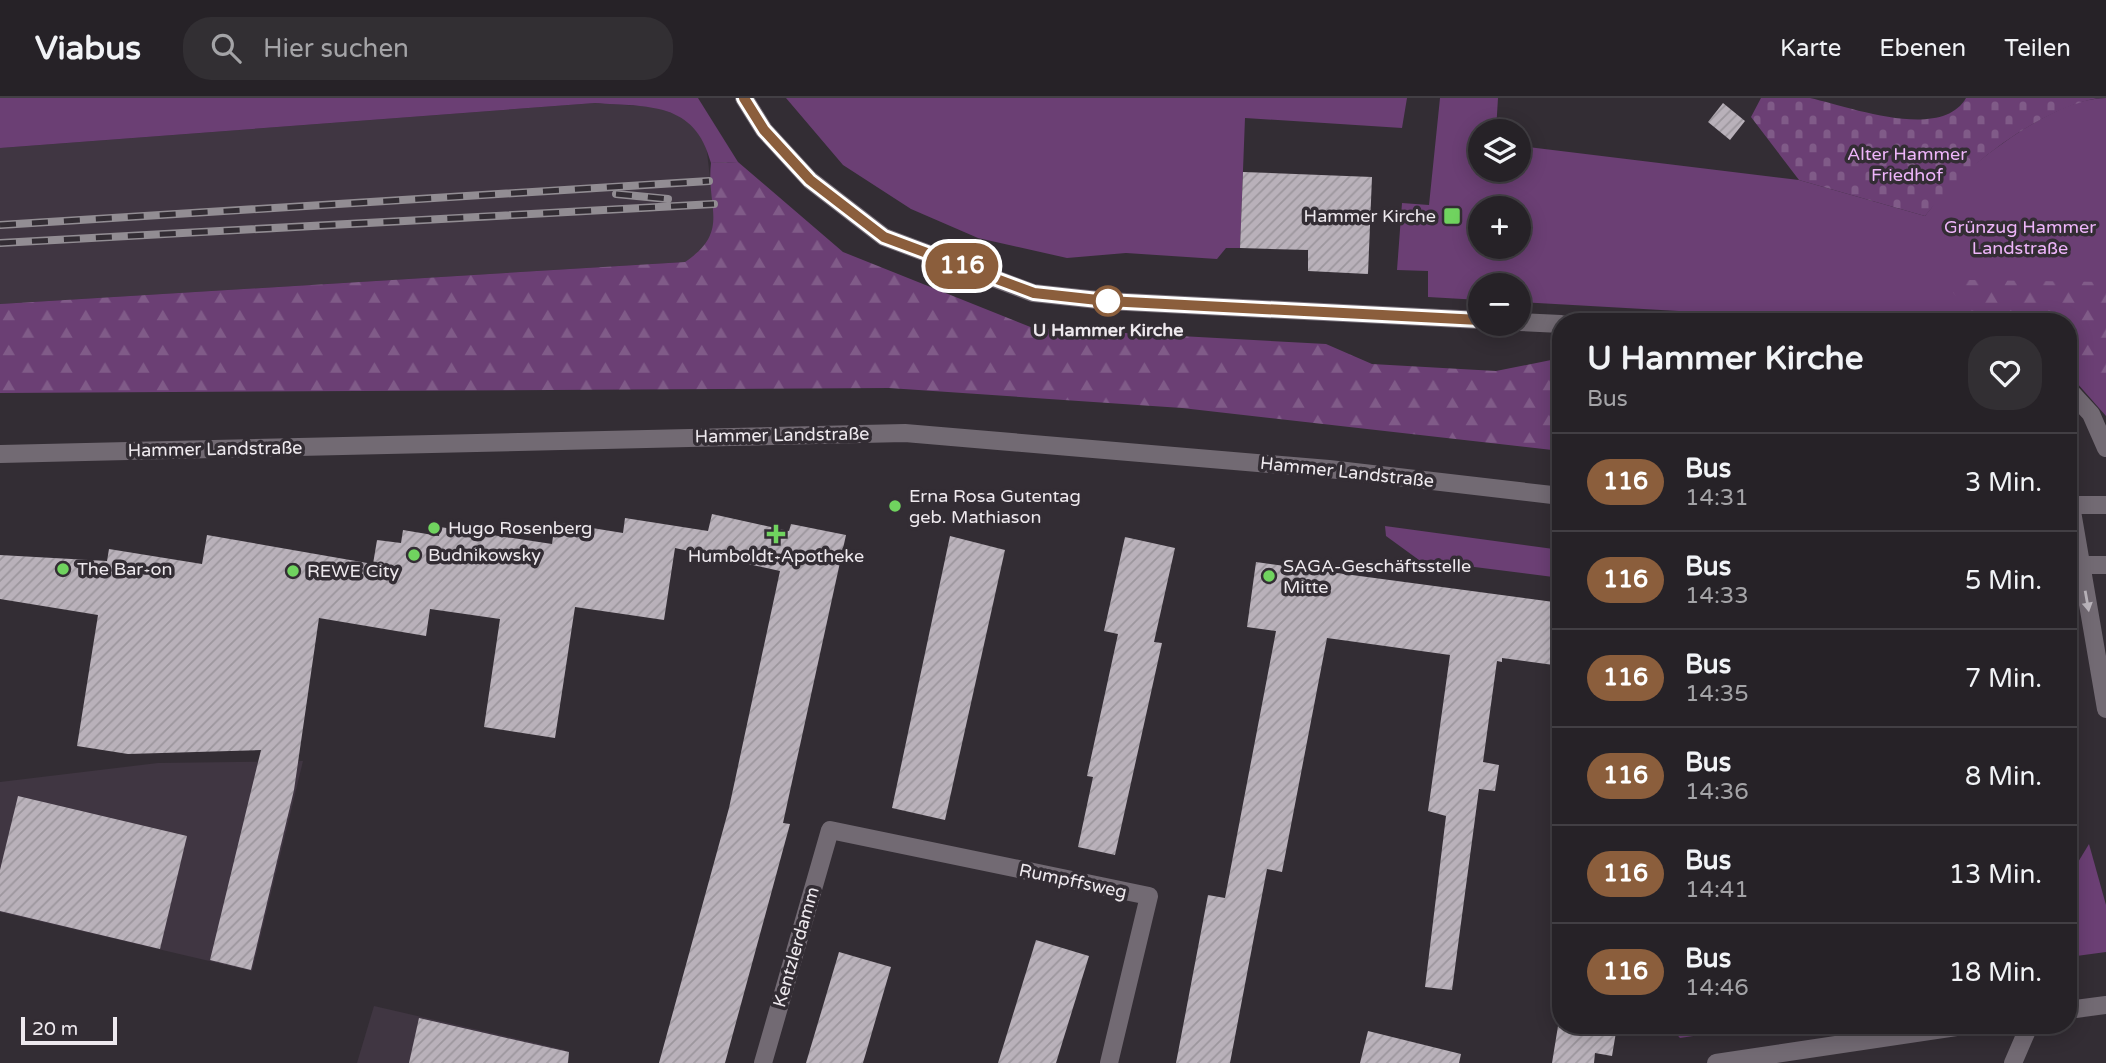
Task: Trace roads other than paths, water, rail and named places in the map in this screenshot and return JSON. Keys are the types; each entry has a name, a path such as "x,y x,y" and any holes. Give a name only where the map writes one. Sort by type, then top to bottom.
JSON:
{"street":[{"path":"744,98 764,130 810,180 884,237 1034,293 1107,301 1468,319"},
{"path":"1531,323 1552,324"},
{"path":"2077,399 2091,414 2106,448"},
{"name":"Hammer Landstraße","path":"0,454 905,433 1329,469 1552,495"},
{"path":"2077,500 2106,505"},
{"path":"2077,565 2106,565"},
{"path":"2077,578 2106,709"},
{"name":"Kentzlerdamm","path":"763,1063 830,830"},
{"name":"Rumpffsweg","path":"830,830 1149,896 1110,1063"},
{"path":"2077,1009 2106,1005"},
{"path":"1716,1063 1910,1034"},
{"path":"2013,1063 2026,1034"}],"railway":[{"path":"0,225 709,181"},
{"path":"616,194 668,199"},
{"path":"0,243 714,204"}],"place":[{"name":"Hammer Kirche","path":"1452,216"},
{"name":"U Hammer Kirche","path":"1108,301"},
{"name":"Erna Rosa Gutentag geb. Mathiason","path":"895,506"},
{"name":"Hugo Rosenberg","path":"434,528"},
{"name":"Humboldt-Apotheke","path":"776,534"},
{"name":"Budnikowsky","path":"414,555"},
{"name":"The Bar-on","path":"63,569"},
{"name":"REWE City","path":"293,571"},
{"name":"SAGA-Geschäftsstelle Mitte","path":"1269,576"}],"park label":[{"name":"Alter Hammer Friedhof","path":"1907,164"},
{"name":"Grünzug Hammer Landstraße","path":"2020,237"}]}
